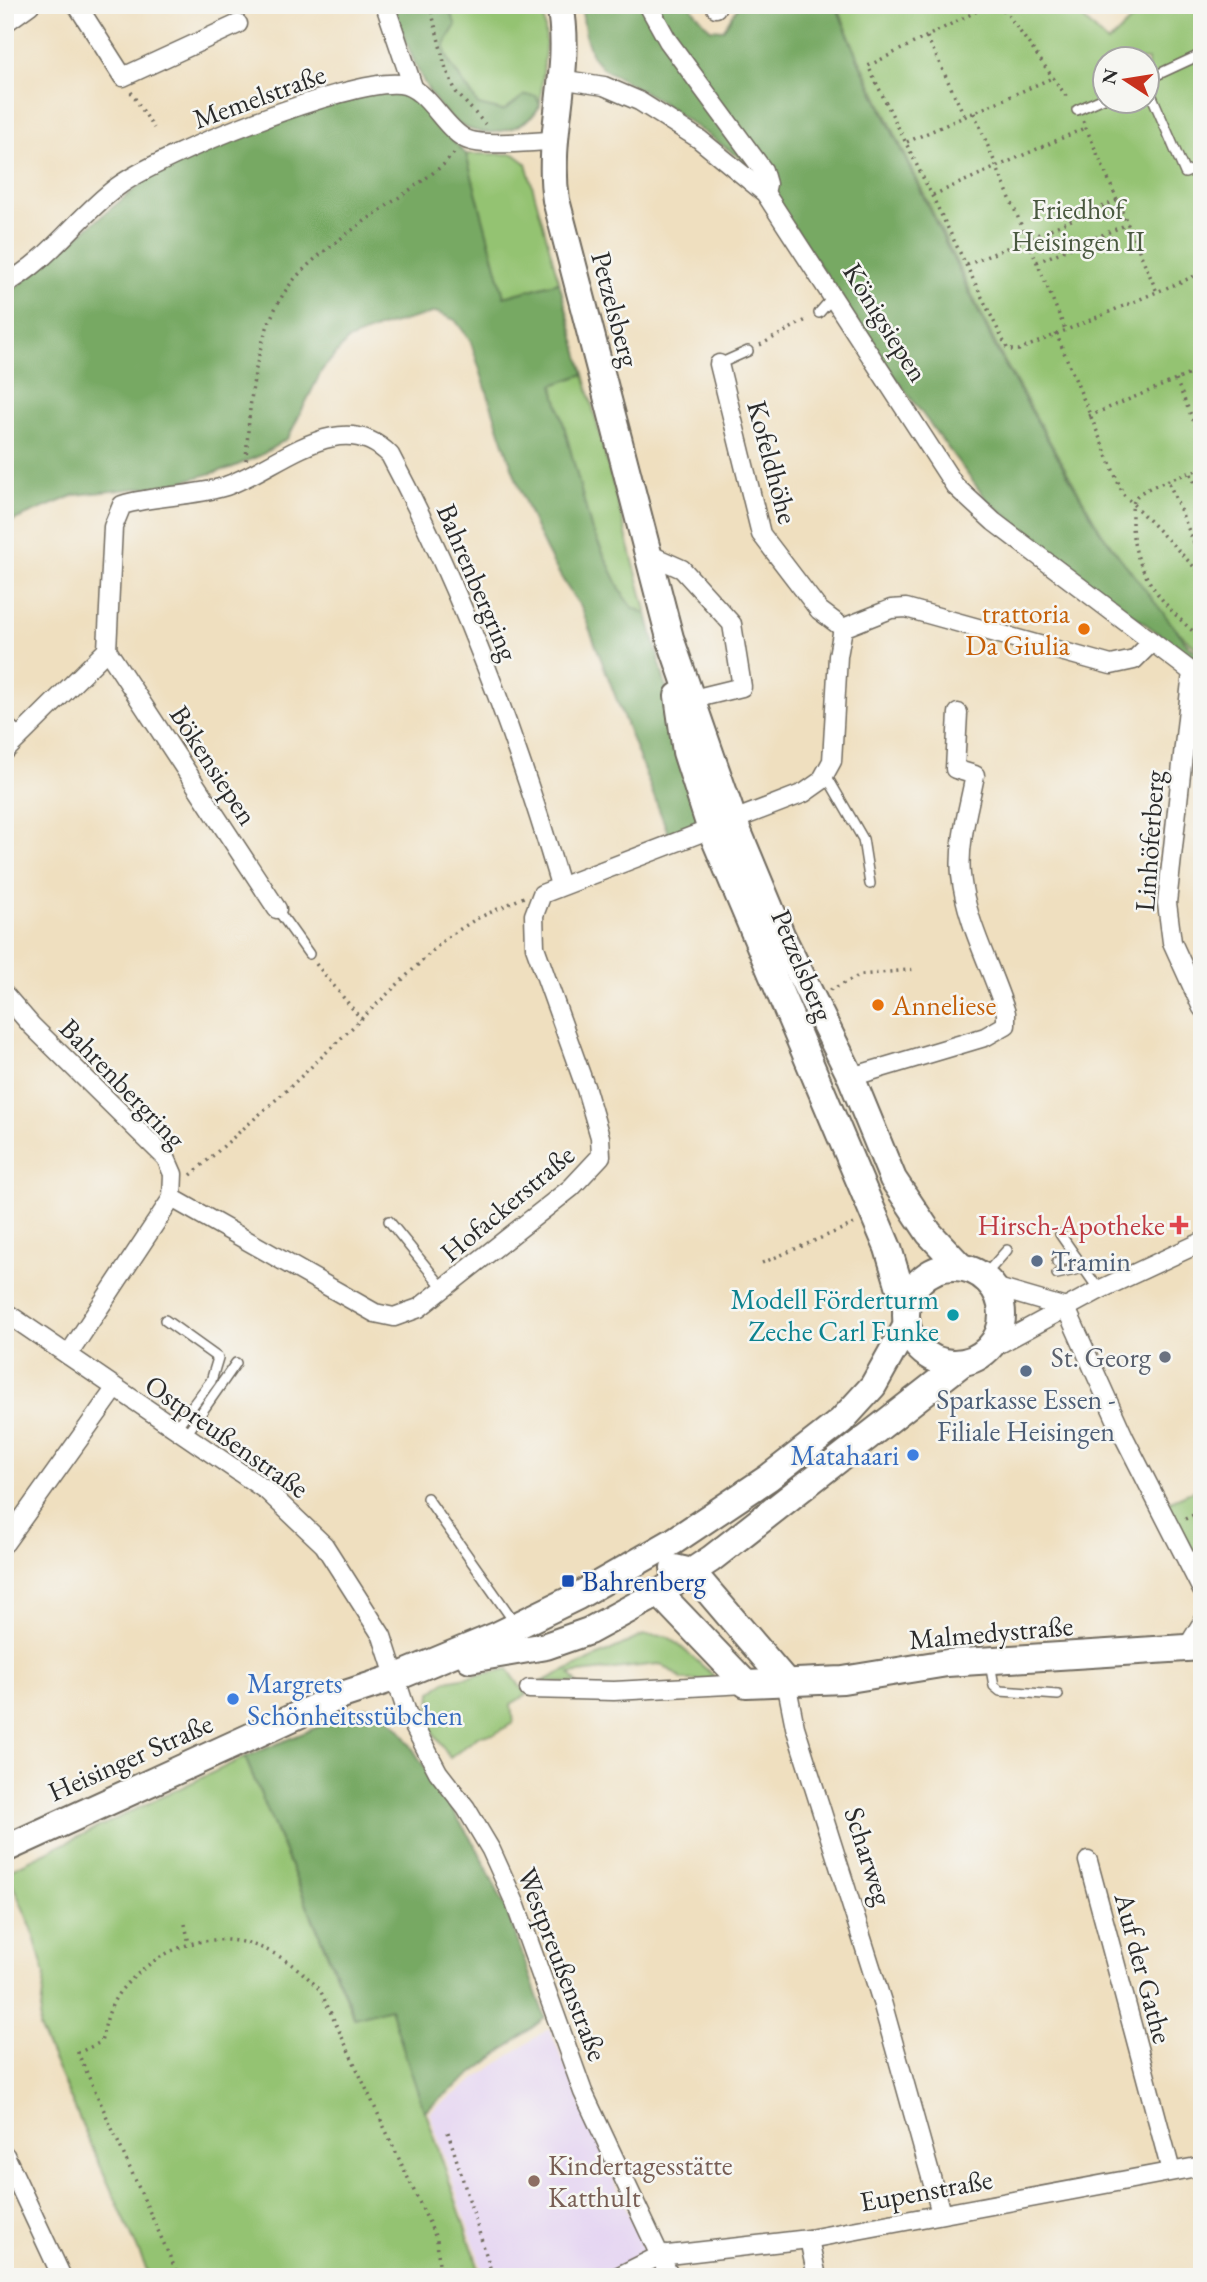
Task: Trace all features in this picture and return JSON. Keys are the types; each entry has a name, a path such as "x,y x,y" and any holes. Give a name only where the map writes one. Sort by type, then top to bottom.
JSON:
{"main road":[{"path":"560,5 563,37 560,79"},
{"name":"Petzelsberg","path":"560,79 554,141 556,200 646,553 670,638 693,699 722,826 888,1248 907,1317"},
{"name":"Petzelsberg","path":"670,638 686,752 851,1077 893,1179 929,1233 994,1268"},
{"path":"653,1564 674,1541 760,1484 841,1421 873,1385 907,1317 913,1290 925,1276 942,1268 994,1268 1002,1305 1002,1323 990,1349 962,1363 950,1363 927,1355 918,1347 907,1317"},
{"name":"Heisinger Straße","path":"397,1677 431,1672 493,1654 546,1646 589,1631 692,1572 962,1363"},
{"path":"653,1564 692,1572"},
{"path":"653,1564 659,1592 746,1684 786,1682"},
{"name":"Heisinger Straße","path":"5,1849 342,1695 397,1677 653,1564"},
{"name":"Scharweg","path":"692,1572 786,1682"},
{"name":"Malmedystraße","path":"786,1682 843,1680 947,1663 1195,1646"}],"street":[{"path":"5,23 30,5"},
{"path":"77,5 123,77 238,24"},
{"path":"385,5 413,87 464,139 482,142 554,141"},
{"path":"648,5 668,41 763,170 767,184 765,193"},
{"name":"Königsiepen","path":"560,79 604,86 639,101 699,139 765,193 955,486 995,523 1197,674"},
{"name":"Memelstraße","path":"5,284 36,265 116,188 160,162 237,130 344,93 380,84 413,87"},
{"name":"Kofeldhöhe","path":"719,364 761,534 819,610 843,628"},
{"name":"Bahrenbergring","path":"107,650 113,527 119,509 127,504 196,493 245,478 326,437 371,441 381,445 390,455 455,586 534,795 560,885"},
{"path":"646,553 682,569 732,624 741,687 693,699"},
{"path":"542,894 804,793 826,775 832,761 835,736 838,656 843,628 891,610 905,608 1111,665 1134,660 1152,642"},
{"path":"5,751 107,650"},
{"name":"Bökensiepen","path":"107,650 277,909"},
{"name":"Linhöferberg","path":"1197,674 1167,903 1172,943 1202,1008"},
{"path":"851,1077 985,1037 1006,1025 1006,1013 968,908 961,875 962,842 975,775 955,769 958,713"},
{"name":"Hofackerstraße","path":"173,1191 384,1317 412,1312 571,1188 601,1156 600,1137 586,1089 535,947 534,915 542,894"},
{"name":"Bahrenbergring","path":"5,995 31,1025 166,1158 173,1191"},
{"path":"68,1354 173,1191"},
{"path":"990,1349 1099,1290 1202,1242"},
{"path":"994,1268 1066,1308 1124,1437 1202,1590"},
{"name":"Ostpreußenstraße","path":"5,1312 267,1492 324,1545 382,1636 397,1677"},
{"path":"5,1543 115,1389"},
{"path":"1195,1646 1202,1623"},
{"name":"Westpreußenstraße","path":"397,1677 413,1725 438,1772 466,1808 491,1850 515,1903 583,2092 670,2277"},
{"name":"Scharweg","path":"786,1682 796,1727 879,1990 942,2213"},
{"path":"528,1689 746,1684"},
{"name":"Auf der Gathe","path":"1088,1861 1171,2171"},
{"path":"5,2154 62,2277"},
{"name":"Eupenstraße","path":"659,2256 809,2239 1202,2166"},
{"path":"809,2239 817,2277"},
{"path":"617,2277 659,2256"}],"lane":[{"path":"1162,72 1202,54"},
{"path":"1077,110 1092,103"},
{"path":"1160,116 1185,173 1202,166"},
{"path":"819,313 833,298"},
{"path":"719,364 748,351"},
{"path":"5,720 22,735"},
{"path":"826,775 863,839 870,884"},
{"path":"277,909 309,954"},
{"path":"389,1221 443,1289"},
{"path":"1059,1237 1099,1290"},
{"path":"1056,1250 1069,1247"},
{"path":"994,1268 1007,1250"},
{"path":"1057,1262 1076,1257"},
{"path":"1057,1274 1084,1268"},
{"path":"165,1321 218,1358 211,1381 180,1432"},
{"path":"180,1432 236,1363"},
{"path":"427,1498 517,1626"},
{"path":"990,1661 994,1686 1000,1691 1058,1695"}],"path":[{"path":"430,5 456,92 476,115"},
{"path":"989,5 869,66 1008,350 1019,350 1202,273"},
{"path":"998,5 1006,12 1087,127 1157,292"},
{"path":"926,36 965,117"},
{"path":"123,77 154,128"},
{"path":"907,142 1053,78"},
{"path":"974,113 1065,330"},
{"path":"933,195 1087,127"},
{"path":"245,478 255,380 270,320 300,274 443,165 464,139"},
{"path":"967,265 1118,200"},
{"path":"1037,262 1128,225"},
{"path":"748,351 819,313"},
{"path":"1056,333 1123,494 1202,575"},
{"path":"1089,416 1202,369"},
{"path":"1176,380 1202,441"},
{"path":"1202,468 1139,494 1133,505 1134,544 1149,582 1172,611 1202,639"},
{"path":"1190,473 1202,501"},
{"path":"1169,482 1202,562"},
{"path":"173,1191 446,939 519,897 542,894"},
{"path":"309,954 361,1019"},
{"path":"813,999 861,975 916,969"},
{"path":"762,1262 844,1228"},
{"path":"1197,1513 1202,1522"},
{"path":"185,1924 189,1944"},
{"path":"179,2277 78,2053 102,2042 113,2003 138,1973 158,1958 189,1944 217,1938 248,1943 285,1959 304,1972 320,1990 437,2240 440,2277"},
{"path":"448,2132 492,2277"}],"shaded area":[{"name":"Kindertagesstätte Katthult","path":"549,2028 644,2250 602,2277 485,2277 429,2112"}],"green space":[{"path":"393,5 453,5 450,12 456,25 446,43 446,52 478,105 503,111 525,95 536,96 540,105 534,115 513,128 502,131 479,132 460,124 443,110 429,91 408,47"},
{"path":"453,5 543,5 546,41 540,105 536,96 503,111 478,105 446,52 446,43 455,25 450,12"},
{"path":"581,5 689,5 710,29 723,30 739,5 836,5 858,60 998,353 1101,533 1189,646 1202,656 1202,665 1100,591 986,499 889,369 782,210 743,160 655,98 602,68 592,55 586,38"},
{"name":"Friedhof Heisingen II","path":"837,5 1070,5 1108,43 1147,5 1202,5 1202,653 1170,624 1101,532 1001,355 856,52"},
{"path":"363,91 402,92 414,100 466,154 504,297 559,282 584,374 553,385 591,528 624,597 632,607 647,614 703,829 670,838 581,607 561,577 529,512 470,340 455,320 436,312 381,327 348,340 322,370 288,438 261,455 231,468 168,485 75,495 5,524 5,296 159,169 243,133"},
{"path":"466,154 514,154 526,163 559,282 504,297"},
{"path":"584,374 647,614 632,607 624,597 591,528 553,384"},
{"path":"1202,1487 1202,1570 1166,1503"},
{"path":"644,1635 666,1636 673,1640 714,1676 709,1680 683,1680 658,1664 570,1674 577,1683 541,1682"},
{"path":"508,1669 526,1695 511,1704 513,1723 494,1734 479,1736 450,1758 429,1726 431,1692 446,1681"},
{"path":"366,1707 387,1716 400,1729 478,1850 506,1909 545,2018 424,2111 390,2008 355,2018 245,1757"},
{"path":"245,1757 354,2018 390,2007 482,2277 150,2277 39,2028 45,1975 32,1929 7,1871"}],"place":[{"name":"trattoria Da Giulia","path":"1084,629"},
{"name":"Anneliese","path":"878,1005"},
{"name":"Hirsch-Apotheke","path":"1179,1225"},
{"name":"Tramin","path":"1037,1261"},
{"name":"Modell Förderturm Zeche Carl Funke","path":"953,1315"},
{"name":"St. Georg","path":"1165,1357"},
{"name":"Sparkasse Essen - Filiale Heisingen","path":"1026,1371"},
{"name":"Matahaari","path":"913,1455"},
{"name":"Bahrenberg","path":"568,1581"},
{"name":"Margrets Schönheitsstübchen","path":"233,1699"},
{"name":"Kindertagesstätte Katthult","path":"534,2181"}]}
